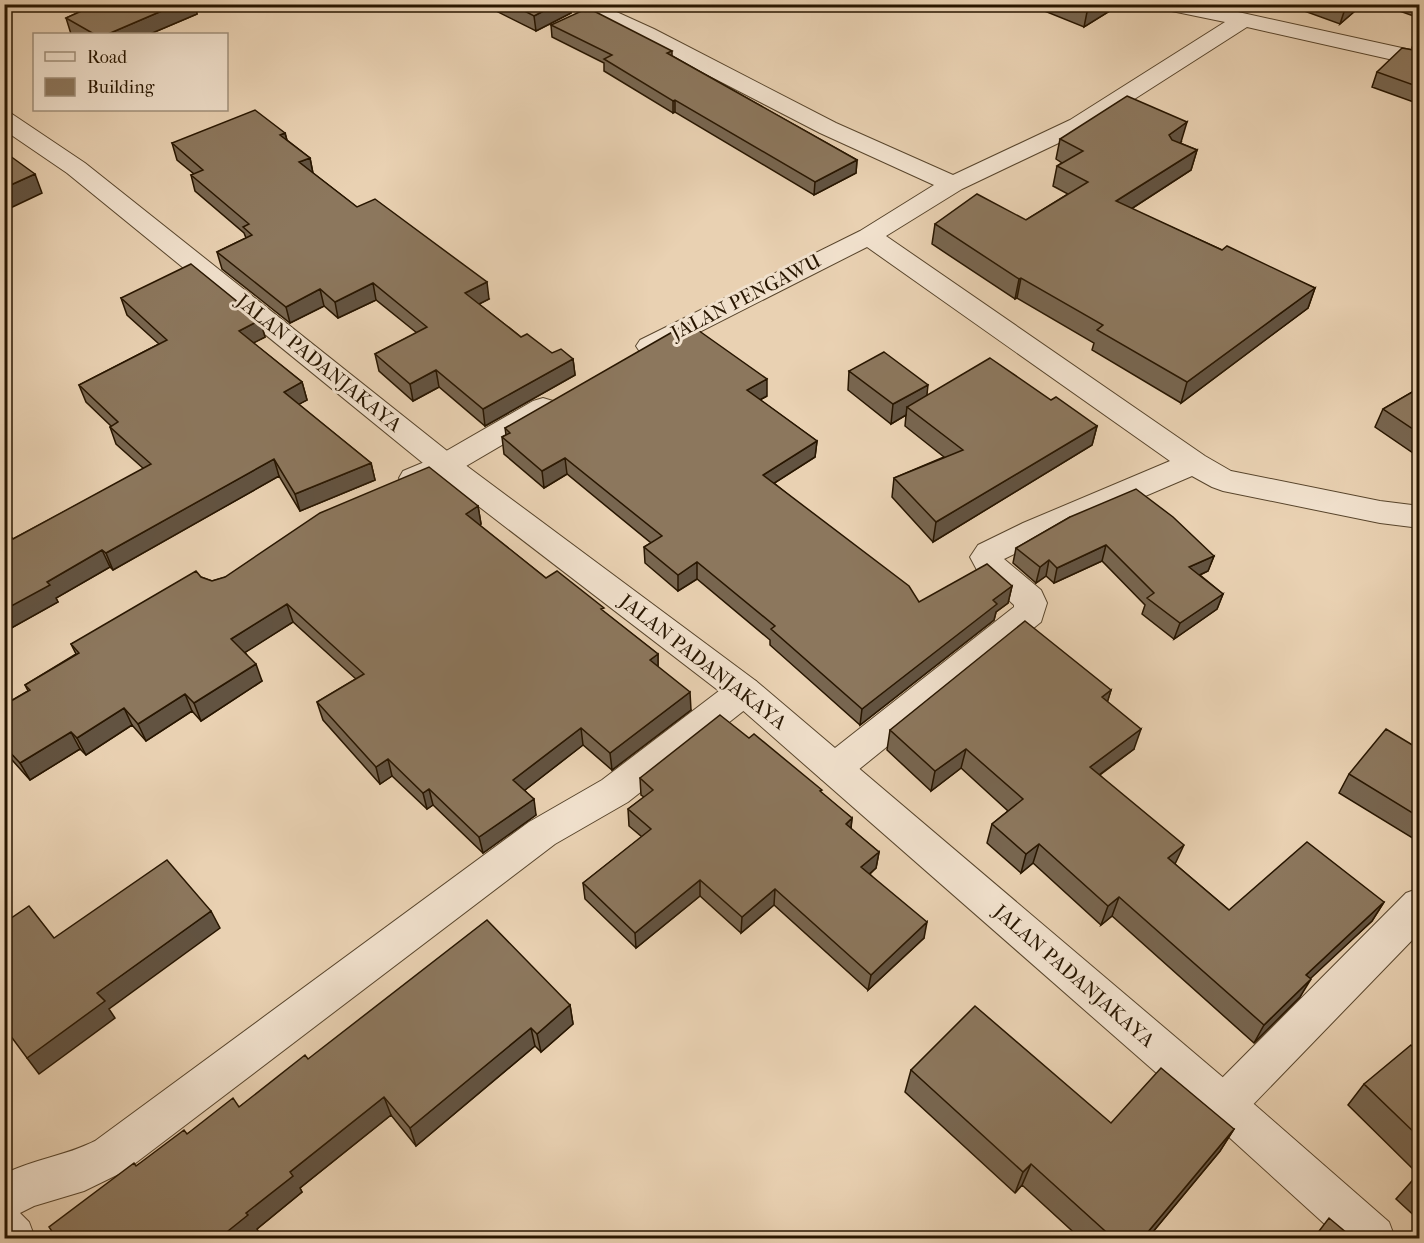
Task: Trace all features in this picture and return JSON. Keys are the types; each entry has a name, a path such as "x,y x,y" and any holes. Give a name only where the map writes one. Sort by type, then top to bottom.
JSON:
{"street":[{"path":"580,4 646,34 828,129 953,184"},
{"path":"1170,4 1419,59"},
{"name":"JALAN PENGAWU","path":"631,357 681,329 868,236 953,184 1078,125 1242,21"},
{"name":"JALAN PADANJAKAYA","path":"4,119 76,168 445,465 744,691 1224,1105 1373,1239"},
{"path":"868,236 1194,463 1223,480 1380,512 1419,517"},
{"path":"390,488 445,465 563,397"},
{"path":"834,769 1030,611 1029,599 989,564 986,559 987,555 1034,531 1194,463"},
{"path":"4,1198 27,1186 84,1170 110,1156 542,833 615,791 744,691"},
{"path":"1224,1105 1419,905"},
{"path":"4,1229 13,1239"}],"building":[{"path":"97,4 178,4 110,33 92,33 66,18"},
{"path":"511,4 557,4 534,16"},
{"path":"1068,4 1100,4 1087,12"},
{"path":"1332,4 1350,4 1345,9"},
{"path":"588,8 672,51 667,53 857,160 815,182 604,59 612,55 551,25"},
{"path":"1402,48 1419,51 1419,87 1377,72"},
{"path":"1127,96 1187,122 1169,135 1172,140 1197,150 1116,201 1222,250 1227,246 1315,288 1187,382 1097,330 1103,325 1021,278 1019,279 935,224 977,194 1026,220 1088,182 1057,166 1083,151 1060,139"},
{"path":"255,110 285,133 280,135 310,158 299,162 357,207 375,199 487,282 465,293 521,337 527,334 552,353 561,349 573,359 483,409 436,370 410,384 375,354 427,327 373,283 335,302 320,289 286,307 217,252 252,235 243,227 249,224 191,175 203,170 172,143"},
{"path":"6,153 35,174 4,188 4,154"},
{"path":"191,264 260,320 239,331 302,382 284,392 371,463 295,494 274,459 106,553 102,550 47,582 50,585 4,610 4,530 13,539 151,464 110,427 118,422 79,385 167,340 121,298"},
{"path":"688,323 767,379 747,390 817,441 763,475 909,586 919,602 987,564 1012,586 993,600 997,604 862,709 771,629 775,626 697,562 678,575 644,547 662,536 565,458 542,471 502,437 510,433 505,428"},
{"path":"884,352 928,385 893,404 849,371"},
{"path":"990,358 1051,400 1056,397 1097,426 936,522 894,478 963,450 907,407"},
{"path":"1419,388 1419,433 1383,409"},
{"path":"429,467 478,506 466,514 546,578 557,571 604,608 601,609 658,654 650,660 690,692 610,753 581,728 513,780 534,799 479,837 429,789 423,793 388,759 376,767 317,702 364,674 287,604 231,639 256,664 194,703 185,694 138,724 124,708 77,738 71,732 20,763 4,746 4,705 30,690 25,685 79,653 71,644 196,571 201,577 212,581 225,577 320,513"},
{"path":"1136,489 1173,517 1214,556 1189,567 1223,594 1180,623 1147,598 1154,593 1106,545 1057,568 1049,560 1040,567 1016,548 1070,517"},
{"path":"1025,621 1111,690 1102,697 1141,729 1090,767 1184,845 1168,858 1229,910 1307,842 1384,902 1306,975 1311,979 1264,1025 1119,897 1108,906 1039,844 1026,854 992,824 1023,799 966,749 935,771 890,730"},
{"path":"720,715 749,738 754,734 852,818 846,824 879,852 861,867 927,922 871,975 775,889 742,917 700,880 635,933 583,883 651,829 628,809 653,790 640,778"},
{"path":"1386,729 1419,749 1419,817 1349,774"},
{"path":"167,860 211,911 97,993 105,1001 27,1058 4,1027 4,923 29,906 54,938"},
{"path":"487,920 570,1005 537,1034 531,1028 410,1128 384,1097 290,1172 293,1176 246,1213 248,1215 218,1239 57,1239 49,1227 134,1163 136,1166 184,1130 187,1134 233,1098 239,1107 305,1055 308,1059"},
{"path":"975,1006 1111,1123 1161,1068 1234,1129 1142,1239 1114,1239 1031,1164 1023,1172 911,1070"},
{"path":"1411,1045 1419,1053 1419,1137 1364,1084"},
{"path":"1419,1173 1419,1185 1414,1180"},
{"path":"1329,1218 1354,1239 1313,1239"}]}
